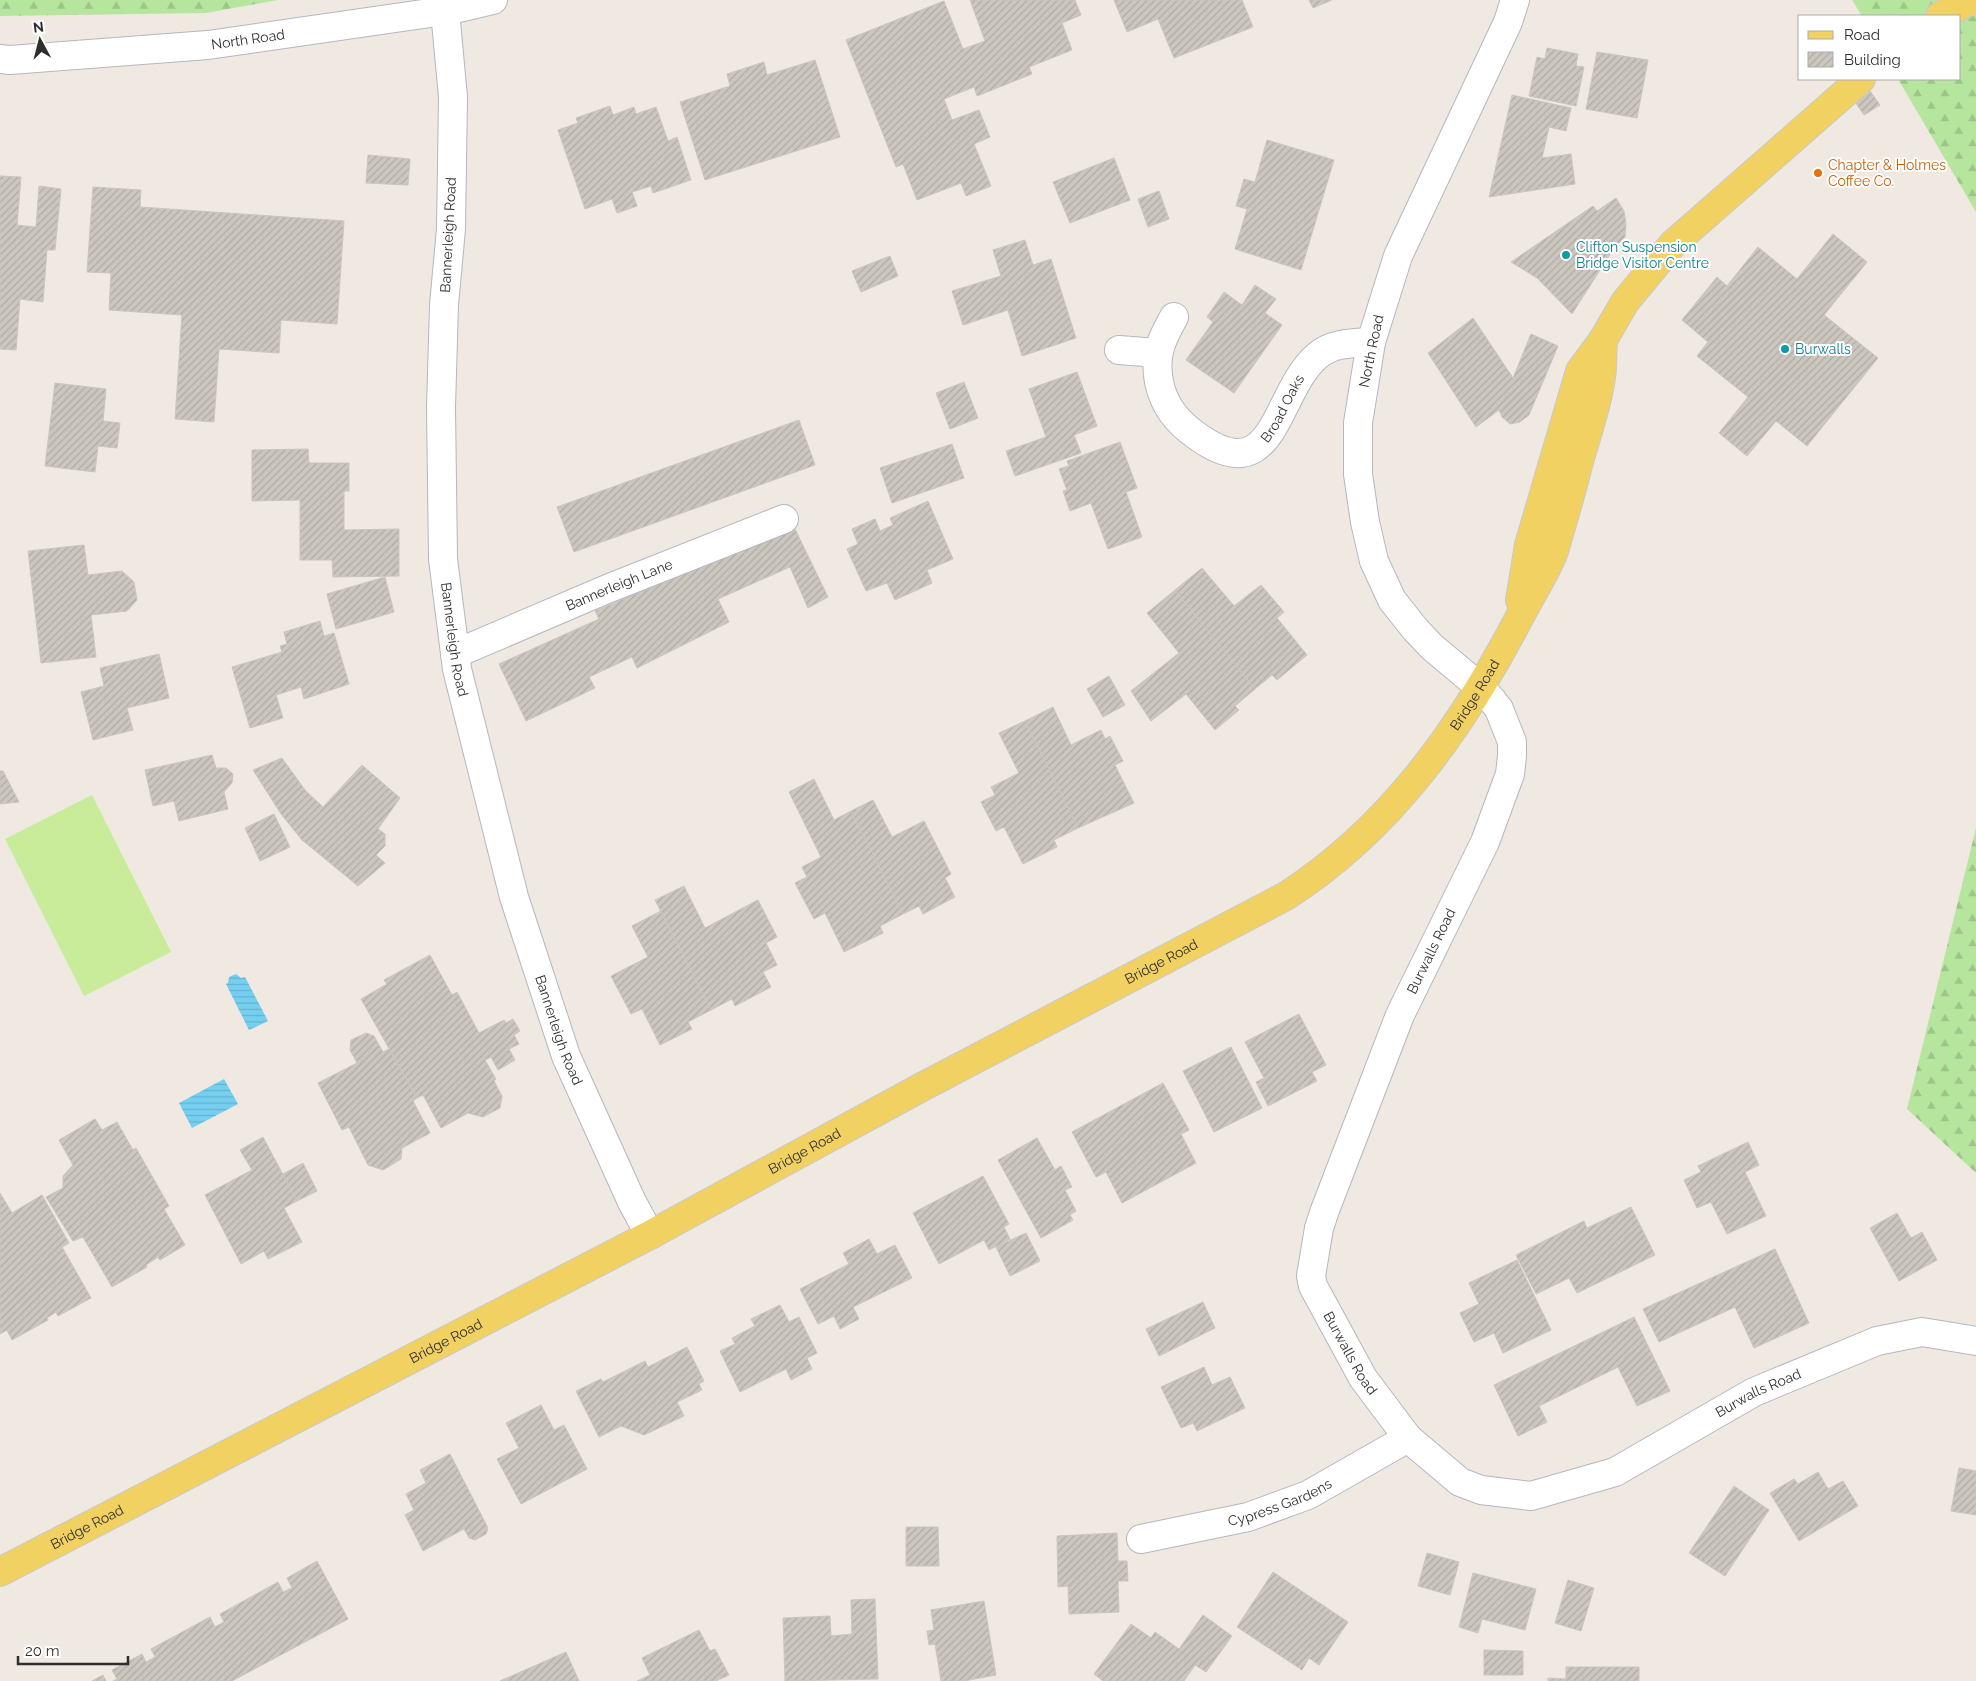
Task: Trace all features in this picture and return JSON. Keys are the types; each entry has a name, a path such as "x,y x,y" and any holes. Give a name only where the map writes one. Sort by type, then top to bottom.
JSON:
{"main road":[{"path":"1940,15 1950,0"},
{"path":"1940,15 1958,0"},
{"path":"1941,15 1972,0"},
{"name":"Bridge Road","path":"0,1572 650,1235 920,1088 1286,896 1317,876 1346,852 1390,809 1449,735 1481,688 1516,624 1553,554 1597,396 1601,377 1603,340 1625,302 1673,244 1860,80"}],"street":[{"name":"North Road","path":"0,59 10,60 208,45 445,11 493,0"},
{"name":"North Road","path":"1481,688 1449,662 1415,629 1392,600 1374,561 1360,499 1357,447 1362,393 1371,342 1398,256 1500,40 1516,0"},
{"name":"Bannerleigh Road","path":"445,11 453,97 451,229 444,305 441,407 443,559 456,669 514,897 563,1047 632,1202 650,1235"},
{"name":"Broad Oaks","path":"1174,317 1157,352 1161,393 1169,409 1182,425 1223,452 1240,454 1264,442 1306,367 1317,356 1339,344 1371,342"},
{"path":"1119,350 1157,352"},
{"name":"Bannerleigh Lane","path":"455,654 607,589 784,519"},
{"name":"Burwalls Road","path":"1481,688 1499,709 1512,742 1510,774 1485,842 1400,1015 1318,1228 1311,1276 1322,1305 1364,1378 1408,1438 1467,1486 1495,1493 1531,1496 1615,1472 1754,1392 1877,1341 1922,1332 1976,1340"},
{"name":"Cypress Gardens","path":"1141,1539 1248,1517 1308,1495 1408,1438"}],"green space":[{"path":"0,0 278,0 206,13 0,16"},
{"path":"1852,0 1976,0 1976,212 1899,80 1961,80 1961,15 1861,15"},
{"path":"92,795 171,952 84,996 5,839"},
{"path":"1976,828 1976,1173 1907,1109"}],"water":[{"path":"236,974 241,978 245,977 268,1021 249,1030 226,984 229,977"},
{"path":"224,1079 238,1104 192,1128 179,1103"}],"building":[{"path":"970,0 1075,0 1081,15 1062,23 1072,50 1029,67 1032,74 977,96 974,87 944,99 952,120 979,110 990,137 974,144 991,186 966,196 961,183 917,200 903,164 896,167 846,40 944,1 963,49 985,41"},
{"path":"1114,0 1242,0 1253,27 1174,58 1158,19 1127,32"},
{"path":"1309,0 1332,0 1313,8"},
{"path":"1547,48 1578,54 1576,66 1584,67 1576,106 1529,96 1537,57 1545,59"},
{"path":"1597,52 1648,60 1637,118 1586,109"},
{"path":"815,60 840,137 705,180 680,102 730,86 727,74 764,62 767,75"},
{"path":"1870,91 1880,105 1864,115 1855,102"},
{"path":"1512,95 1571,108 1566,131 1549,127 1542,158 1571,154 1575,184 1489,197"},
{"path":"610,106 613,115 634,107 636,114 656,107 668,141 677,137 691,180 653,193 651,186 632,192 637,206 617,213 612,199 585,209 558,130 578,123 576,118"},
{"path":"1267,140 1334,160 1301,270 1235,249 1247,209 1236,206 1244,179 1255,182"},
{"path":"368,155 410,159 408,185 366,183"},
{"path":"1114,158 1130,200 1070,223 1053,182"},
{"path":"0,176 21,177 17,225 36,227 39,186 61,189 55,250 47,250 43,302 20,299 16,350 0,349"},
{"path":"93,187 141,190 140,207 344,221 337,324 281,320 279,353 219,349 214,422 175,419 182,315 109,310 111,273 87,272"},
{"path":"1159,191 1169,219 1148,227 1138,199"},
{"name":"Clifton Suspension Bridge Visitor Centre","path":"1616,198 1624,211 1625,237 1614,248 1572,314 1537,278 1511,262 1593,206 1597,211"},
{"name":"Burwalls","path":"1833,234 1867,262 1824,315 1878,358 1807,446 1776,421 1747,456 1719,433 1748,397 1697,356 1708,342 1682,320 1717,277 1727,286 1758,247 1797,279"},
{"path":"1025,240 1033,265 1051,259 1076,338 1022,356 1008,310 963,325 952,291 1001,276 993,250"},
{"path":"890,256 898,276 861,292 852,271"},
{"path":"1255,285 1276,299 1265,313 1282,325 1234,393 1186,360 1213,322 1207,317 1224,292 1242,305"},
{"path":"1473,318 1513,378 1531,334 1558,346 1529,415 1520,422 1510,424 1502,417 1499,410 1476,427 1428,353"},
{"path":"1077,372 1097,426 1074,435 1081,453 1015,476 1006,451 1046,437 1029,389"},
{"path":"964,382 978,418 950,429 936,393"},
{"path":"55,383 106,389 103,421 120,423 117,448 98,446 95,472 45,466"},
{"path":"799,420 815,465 574,552 557,507"},
{"path":"1120,442 1137,488 1126,492 1142,537 1108,549 1091,503 1070,511 1063,491 1067,490 1059,469 1069,466 1067,461"},
{"path":"952,444 964,478 892,503 880,468"},
{"path":"308,449 309,463 349,463 349,491 344,491 344,530 399,529 399,576 333,577 332,560 300,560 300,500 252,501 252,450"},
{"path":"928,501 953,559 927,570 932,583 895,600 887,583 866,591 847,549 858,544 852,529 875,519 880,531 893,525 890,518"},
{"path":"794,527 828,597 808,608 790,567 718,599 729,622 637,668 632,657 589,677 595,688 526,721 499,664 599,619 595,611"},
{"path":"84,545 88,575 122,571 134,582 137,600 127,611 91,615 96,657 41,663 28,551"},
{"path":"1202,568 1234,606 1261,585 1284,612 1277,618 1307,655 1277,680 1272,675 1255,689 1175,590"},
{"path":"385,577 394,612 336,629 327,594"},
{"path":"1175,590 1255,689 1235,706 1239,710 1215,730 1186,694 1151,721 1131,691 1179,653 1147,613"},
{"path":"320,621 324,636 334,633 349,684 304,699 301,687 276,695 283,718 250,728 232,667 282,652 280,646 287,644 284,632"},
{"path":"159,654 169,698 127,708 133,730 93,740 81,692 104,686 100,668"},
{"path":"1109,676 1125,705 1103,717 1087,689"},
{"path":"1053,707 1071,745 1101,730 1105,739 1110,736 1123,761 1115,765 1134,803 1078,828 1025,721"},
{"path":"1025,721 1078,828 1054,840 1057,847 1023,864 1004,827 996,831 981,802 995,795 991,787 1019,773 999,733"},
{"path":"212,755 216,768 226,768 233,774 232,783 224,792 228,809 179,821 174,801 153,806 145,770"},
{"path":"282,758 305,790 323,807 362,765 400,798 378,829 385,834 385,846 376,855 385,863 358,886 302,840 281,814 253,770"},
{"path":"0,771 3,771 19,802 0,804"},
{"path":"814,779 834,820 851,811 903,914 880,926 883,933 844,952 825,913 814,919 795,883 807,877 802,867 821,857 789,792"},
{"path":"873,800 892,837 924,821 951,874 945,878 955,897 923,914 919,906 903,914 851,811"},
{"path":"274,814 290,847 260,861 245,828"},
{"path":"684,886 705,928 758,900 777,937 766,943 777,965 763,972 771,987 735,1006 732,999 711,1010 655,900"},
{"path":"661,911 711,1010 688,1022 692,1029 660,1045 642,1009 631,1014 611,976 648,957 632,926"},
{"path":"430,955 452,995 457,992 479,1033 504,1020 506,1023 513,1019 520,1031 514,1035 519,1044 509,1049 515,1060 498,1070 491,1057 485,1060 496,1079 494,1081 502,1096 500,1108 483,1117 468,1113 441,1128 423,1095 417,1098 361,999 387,984 384,980"},
{"path":"1299,1014 1326,1065 1312,1072 1317,1081 1268,1106 1256,1082 1264,1078 1245,1042"},
{"path":"366,1033 374,1036 383,1052 389,1049 417,1098 413,1101 430,1133 402,1148 401,1159 383,1170 368,1165 349,1127 342,1130 318,1083 357,1063 350,1050 351,1040"},
{"path":"1231,1047 1262,1108 1214,1132 1183,1071"},
{"path":"1163,1083 1189,1130 1181,1134 1196,1163 1122,1203 1106,1172 1096,1177 1072,1132"},
{"path":"95,1119 102,1130 117,1122 133,1150 136,1148 169,1206 164,1209 185,1245 160,1260 158,1257 146,1265 147,1267 112,1287 83,1237 73,1241 46,1197 63,1188 63,1176 73,1165 59,1140"},
{"path":"263,1137 297,1201 284,1208 302,1242 268,1259 264,1251 241,1264 205,1195 252,1170 240,1150"},
{"path":"1037,1138 1055,1170 1061,1166 1072,1187 1065,1190 1076,1211 1070,1215 1073,1220 1041,1238 998,1160"},
{"path":"1748,1142 1759,1165 1745,1172 1766,1216 1727,1234 1711,1202 1697,1208 1684,1180 1701,1172 1698,1166"},
{"path":"303,1163 317,1191 297,1201 283,1174"},
{"path":"983,1176 1009,1224 1004,1227 1010,1239 989,1250 984,1240 939,1264 913,1213"},
{"path":"0,1193 12,1213 42,1195 69,1243 62,1247 91,1298 58,1316 56,1312 47,1318 48,1320 12,1340 7,1330 0,1334"},
{"path":"1631,1207 1655,1255 1577,1293 1569,1278 1536,1294 1516,1255 1584,1221 1587,1228"},
{"path":"1897,1213 1911,1238 1922,1232 1937,1260 1899,1281 1870,1228"},
{"path":"1026,1233 1040,1261 1010,1276 996,1247"},
{"path":"869,1239 877,1254 895,1245 912,1278 853,1307 859,1319 840,1329 834,1316 818,1324 800,1289 849,1264 843,1253"},
{"path":"1775,1249 1809,1323 1754,1348 1735,1307 1659,1342 1643,1309"},
{"path":"1517,1260 1551,1330 1503,1353 1494,1333 1474,1342 1460,1313 1479,1304 1469,1283"},
{"path":"1203,1302 1215,1328 1159,1356 1146,1329"},
{"path":"780,1305 789,1322 799,1317 817,1353 807,1358 812,1369 791,1380 786,1369 740,1392 720,1351 735,1344 732,1338 755,1326 751,1319"},
{"path":"1634,1317 1670,1391 1637,1406 1618,1367 1539,1406 1547,1422 1518,1436 1494,1385"},
{"path":"687,1347 704,1381 699,1384 702,1390 677,1402 684,1416 644,1435 621,1426 599,1437 576,1391 601,1379 603,1382 645,1361 648,1367"},
{"path":"1204,1367 1212,1385 1230,1377 1245,1408 1197,1431 1193,1423 1181,1428 1161,1387"},
{"path":"541,1405 554,1430 564,1425 587,1469 521,1504 497,1459 519,1448 506,1423"},
{"path":"450,1454 488,1528 486,1534 475,1540 469,1538 464,1529 423,1551 405,1515 414,1510 406,1494 426,1483 420,1470"},
{"path":"1959,1468 1976,1471 1976,1515 1951,1511"},
{"path":"1818,1472 1828,1489 1843,1481 1858,1506 1799,1541 1770,1493 1794,1479 1798,1484"},
{"path":"1734,1486 1769,1510 1725,1576 1689,1553"},
{"path":"906,1527 938,1527 939,1566 906,1566"},
{"path":"1117,1533 1118,1561 1127,1561 1128,1581 1118,1581 1119,1612 1069,1614 1068,1586 1058,1587 1057,1536"},
{"path":"1427,1553 1459,1562 1450,1595 1418,1586"},
{"path":"317,1561 348,1619 232,1681 113,1681 117,1679 112,1670 142,1654 146,1662 155,1657 151,1649 210,1617 215,1627 224,1622 220,1614 278,1582 283,1592 292,1588 287,1578"},
{"path":"1273,1572 1348,1622 1319,1665 1309,1658 1302,1670 1237,1627"},
{"path":"1473,1573 1536,1589 1525,1630 1482,1619 1478,1633 1459,1627"},
{"path":"1568,1580 1594,1588 1581,1631 1555,1623"},
{"path":"875,1599 878,1679 785,1681 783,1618 830,1616 831,1636 852,1634 851,1600"},
{"path":"984,1601 996,1675 964,1681 941,1681 935,1644 929,1645 927,1631 934,1630 931,1610"},
{"path":"1203,1615 1232,1636 1206,1672 1195,1665 1184,1681 1103,1681 1094,1674 1131,1624 1151,1638 1155,1632 1179,1649"},
{"path":"699,1630 710,1651 715,1649 729,1675 716,1681 637,1681 650,1675 642,1658"},
{"path":"1484,1650 1523,1651 1523,1675 1484,1675"},
{"path":"566,1652 579,1681 500,1681"},
{"path":"1566,1667 1639,1667 1639,1681 1548,1681 1548,1678 1566,1679"},
{"path":"103,1675 106,1681 92,1681"}],"place":[{"name":"Chapter & Holmes Coffee Co.","path":"1818,173"},
{"name":"Clifton Suspension Bridge Visitor Centre","path":"1566,255"},
{"name":"Burwalls","path":"1785,349"}]}
